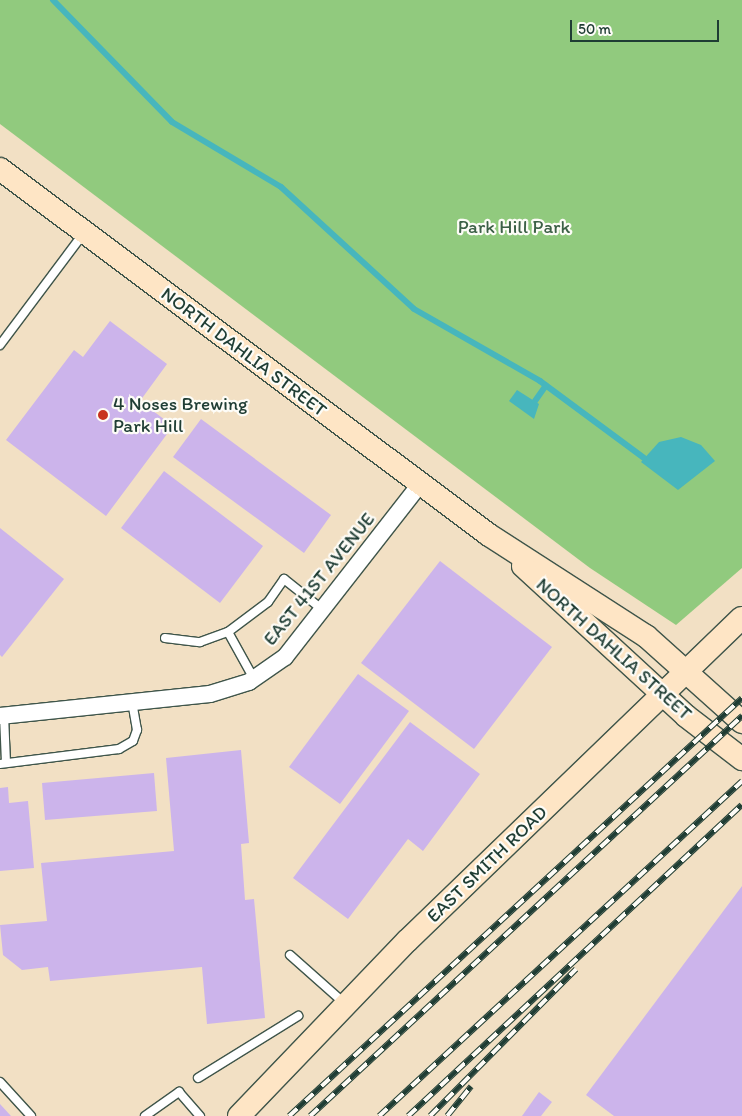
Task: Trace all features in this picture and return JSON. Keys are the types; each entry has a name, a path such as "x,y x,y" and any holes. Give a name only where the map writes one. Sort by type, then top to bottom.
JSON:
{"street":[{"name":"NORTH DAHLIA STREET","path":"0,169 489,535 587,595 686,671 742,722"},
{"name":"EAST 41ST AVENUE","path":"2,715 210,694 254,679 285,657 420,484"},
{"name":"NORTH DAHLIA STREET","path":"489,535 662,694 742,759"},
{"name":"EAST SMITH ROAD","path":"239,1116 345,1004 742,618"}],"lane":[{"path":"0,345 84,232"},
{"path":"165,638 200,642 228,632 268,602 284,579 323,610"},
{"path":"228,632 254,679"},
{"path":"2,715 3,763 119,749 133,741 137,730 132,702"},
{"path":"290,955 345,1004"},
{"path":"198,1078 298,1016"},
{"path":"0,1082 31,1116"},
{"path":"145,1116 179,1092 200,1116"}],"green space":[{"name":"Park Hill Park","path":"0,0 742,0 742,568 676,625 590,568 0,124"}],"water":[{"path":"517,390 539,404 534,419 509,401"},
{"path":"681,437 701,445 715,461 678,490 641,462 659,442"}],"building":[{"path":"110,321 167,364 140,401 173,426 106,516 6,440 74,350 83,357"},
{"path":"201,419 331,515 304,553 173,457"},
{"path":"164,471 263,546 220,603 121,528"},
{"path":"0,528 64,579 2,657 0,655"},
{"path":"440,561 552,647 474,749 361,663"},
{"path":"358,674 409,711 340,804 289,767"},
{"path":"410,722 480,774 423,851 408,839 348,919 293,878"},
{"path":"241,750 249,843 241,844 245,900 254,899 265,1018 207,1024 202,967 50,981 48,967 22,970 3,955 0,925 47,921 41,863 174,851 166,758"},
{"path":"154,773 157,811 45,820 42,783"},
{"path":"8,787 9,803 28,801 34,868 0,871 0,788"},
{"path":"742,886 742,1116 614,1116 586,1095"},
{"path":"539,1092 552,1102 541,1116 522,1116"},
{"path":"0,1104 11,1116 0,1116"}],"waterway":[{"path":"53,0 172,122 281,187 414,309 540,381 644,458"},
{"path":"535,401 546,385"}],"railway":[{"path":"289,1116 742,698"},
{"path":"310,1116 742,716"},
{"path":"379,1116 742,781"},
{"path":"408,1116 742,805"},
{"path":"430,1116 576,969"},
{"path":"447,1116 471,1086"}],"place":[{"name":"4 Noses Brewing Park Hill","path":"103,415"}]}
